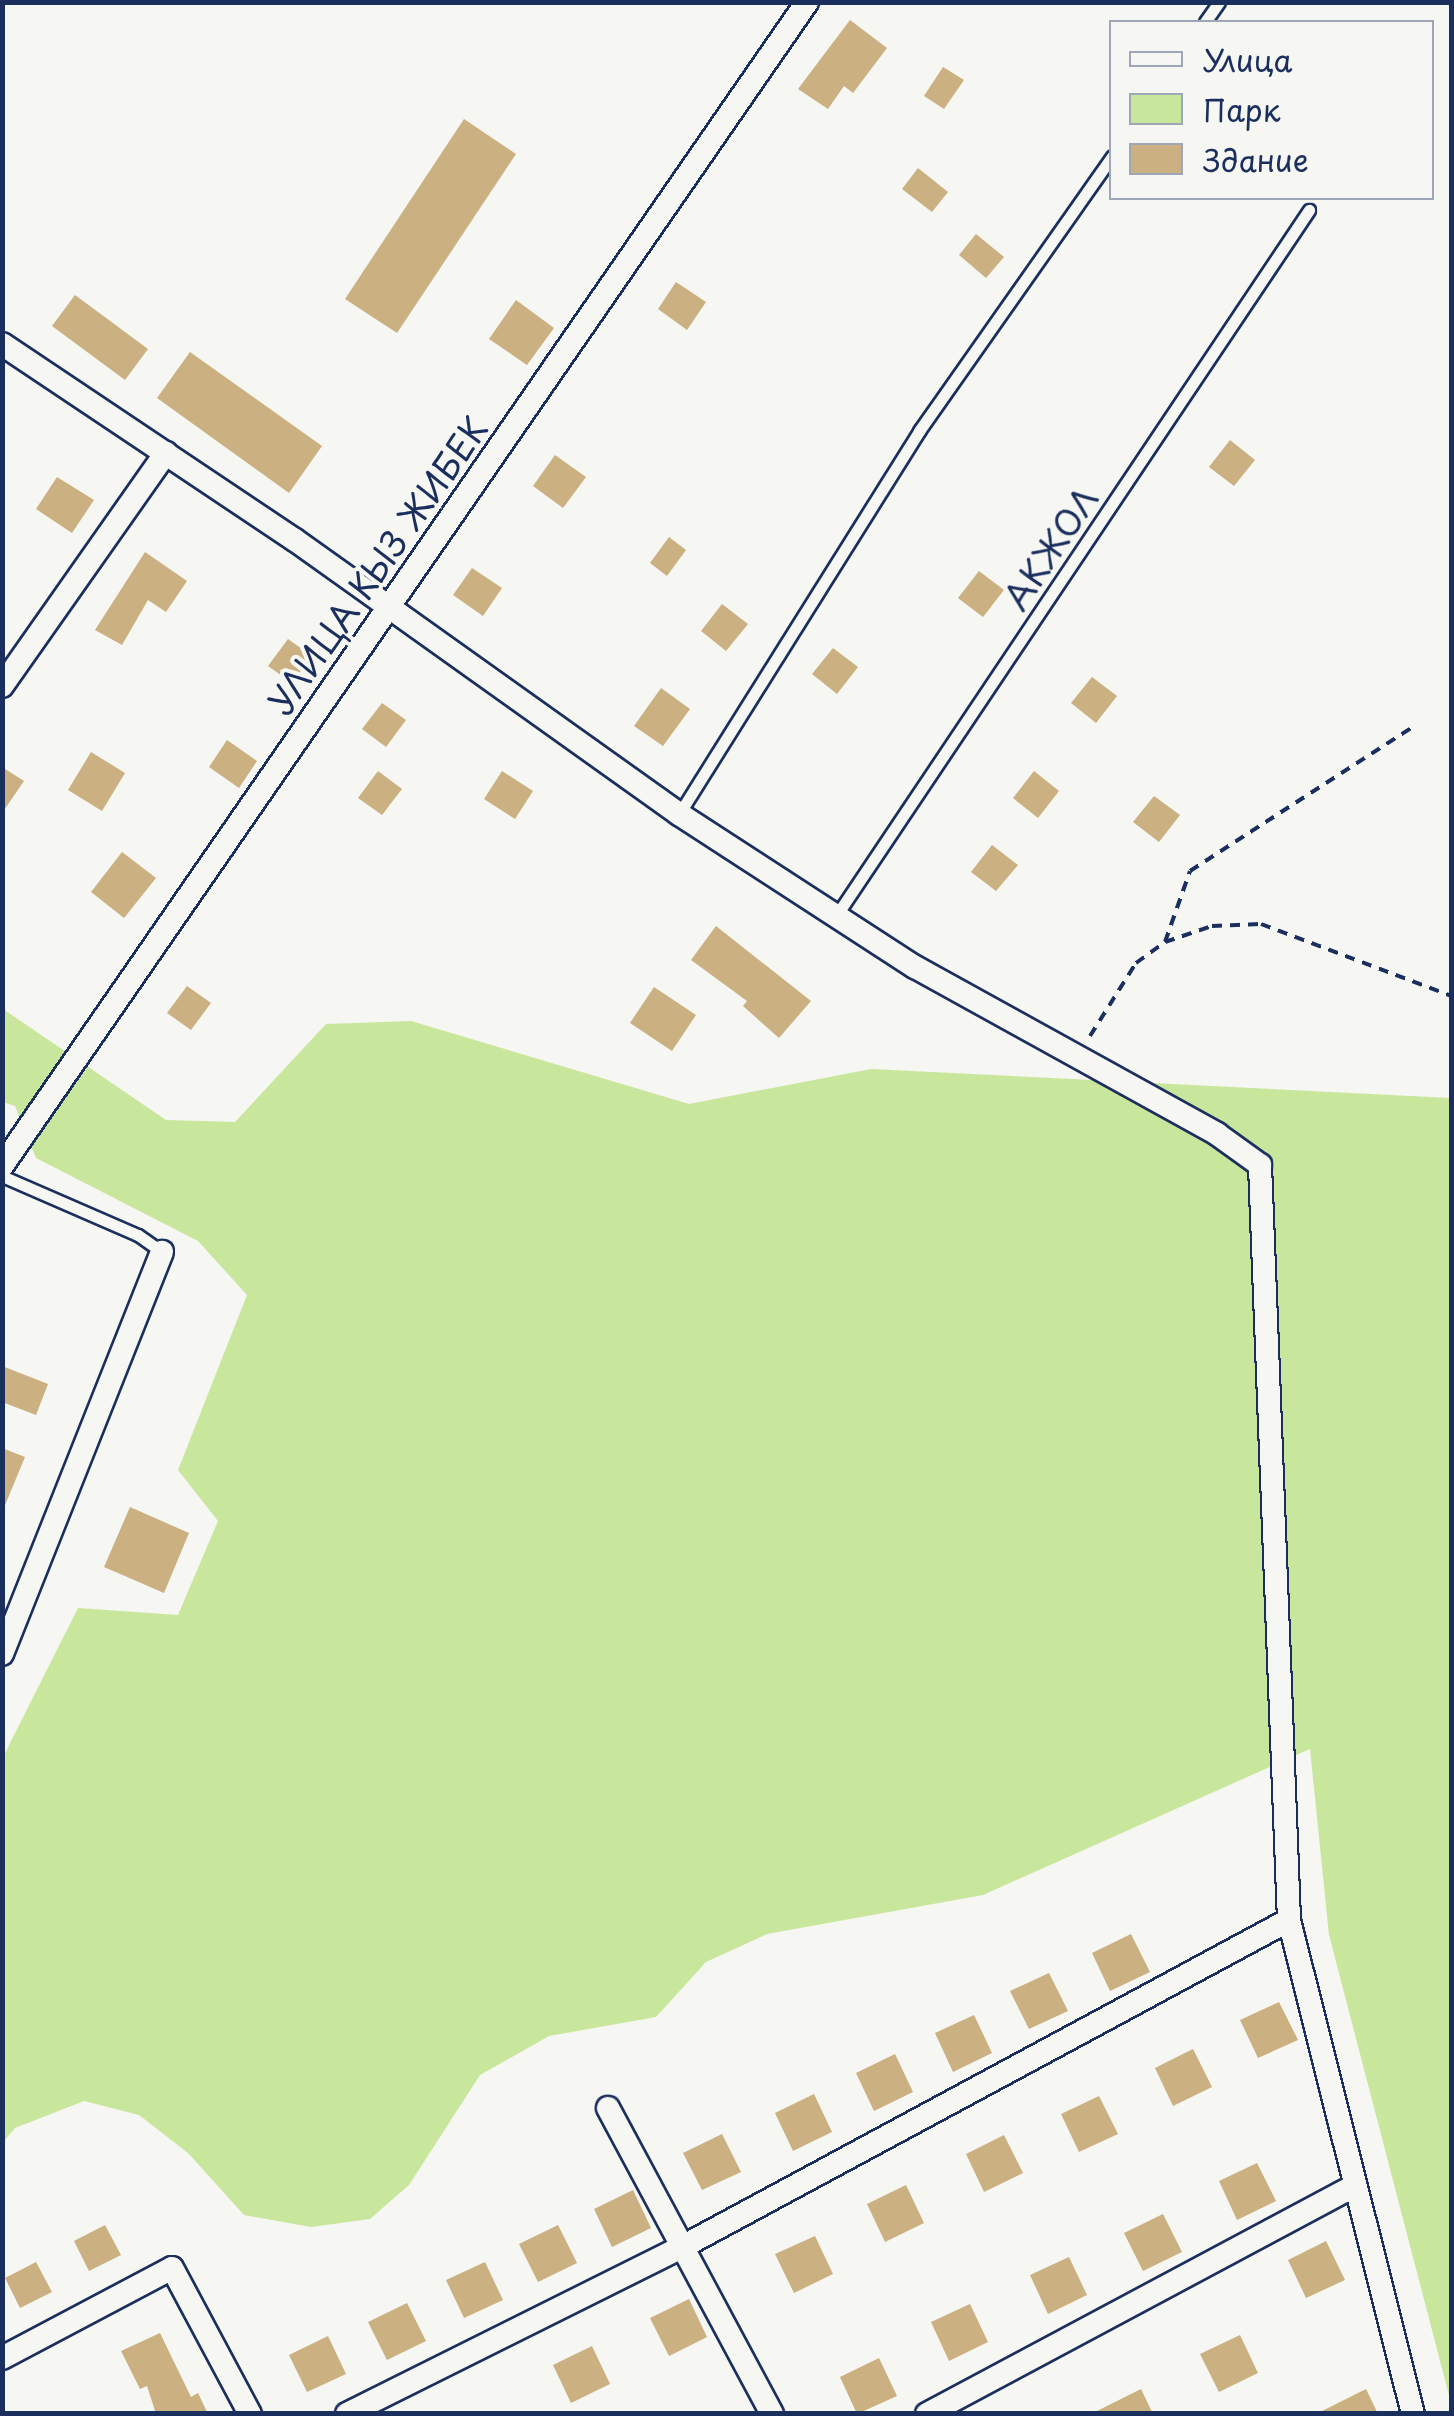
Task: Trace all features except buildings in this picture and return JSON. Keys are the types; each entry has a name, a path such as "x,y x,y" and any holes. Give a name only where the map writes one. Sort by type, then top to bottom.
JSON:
{"street":[{"name":"УЛИЦА КЫЗ ЖИБЕК","path":"2,1166 808,2"},
{"path":"2,344 390,608 679,814 836,916 1260,1165 1289,1920 1413,2414"},
{"path":"2,686 166,453"},
{"path":"2,1654 162,1252"},
{"path":"347,2414 682,2246 1289,1920"},
{"path":"608,2108 772,2414"},
{"path":"927,2414 1356,2185"},
{"path":"2,2358 172,2268 250,2414"}],"lane":[{"path":"679,814 920,431 1109,160"},
{"name":"АКЖОЛ","path":"836,916 1309,210"},
{"path":"2,1176 138,1235 162,1252"}],"path":[{"path":"1165,942 1190,871 1412,728"},
{"path":"1077,1057 1136,964 1165,942 1212,926 1261,924 1452,996"}],"green space":[{"path":"3,1009 166,1120 235,1122 326,1024 411,1021 689,1104 871,1069 1451,1098 1451,2403 1329,1935 1310,1749 983,1895 767,1934 706,1962 656,2017 549,2036 480,2075 409,2185 370,2219 311,2227 244,2215 188,2153 139,2115 84,2101 15,2128 3,2142 3,1757 78,1608 178,1615 218,1521 178,1470 247,1295 198,1241 36,1158 15,1106 3,1102"}]}
